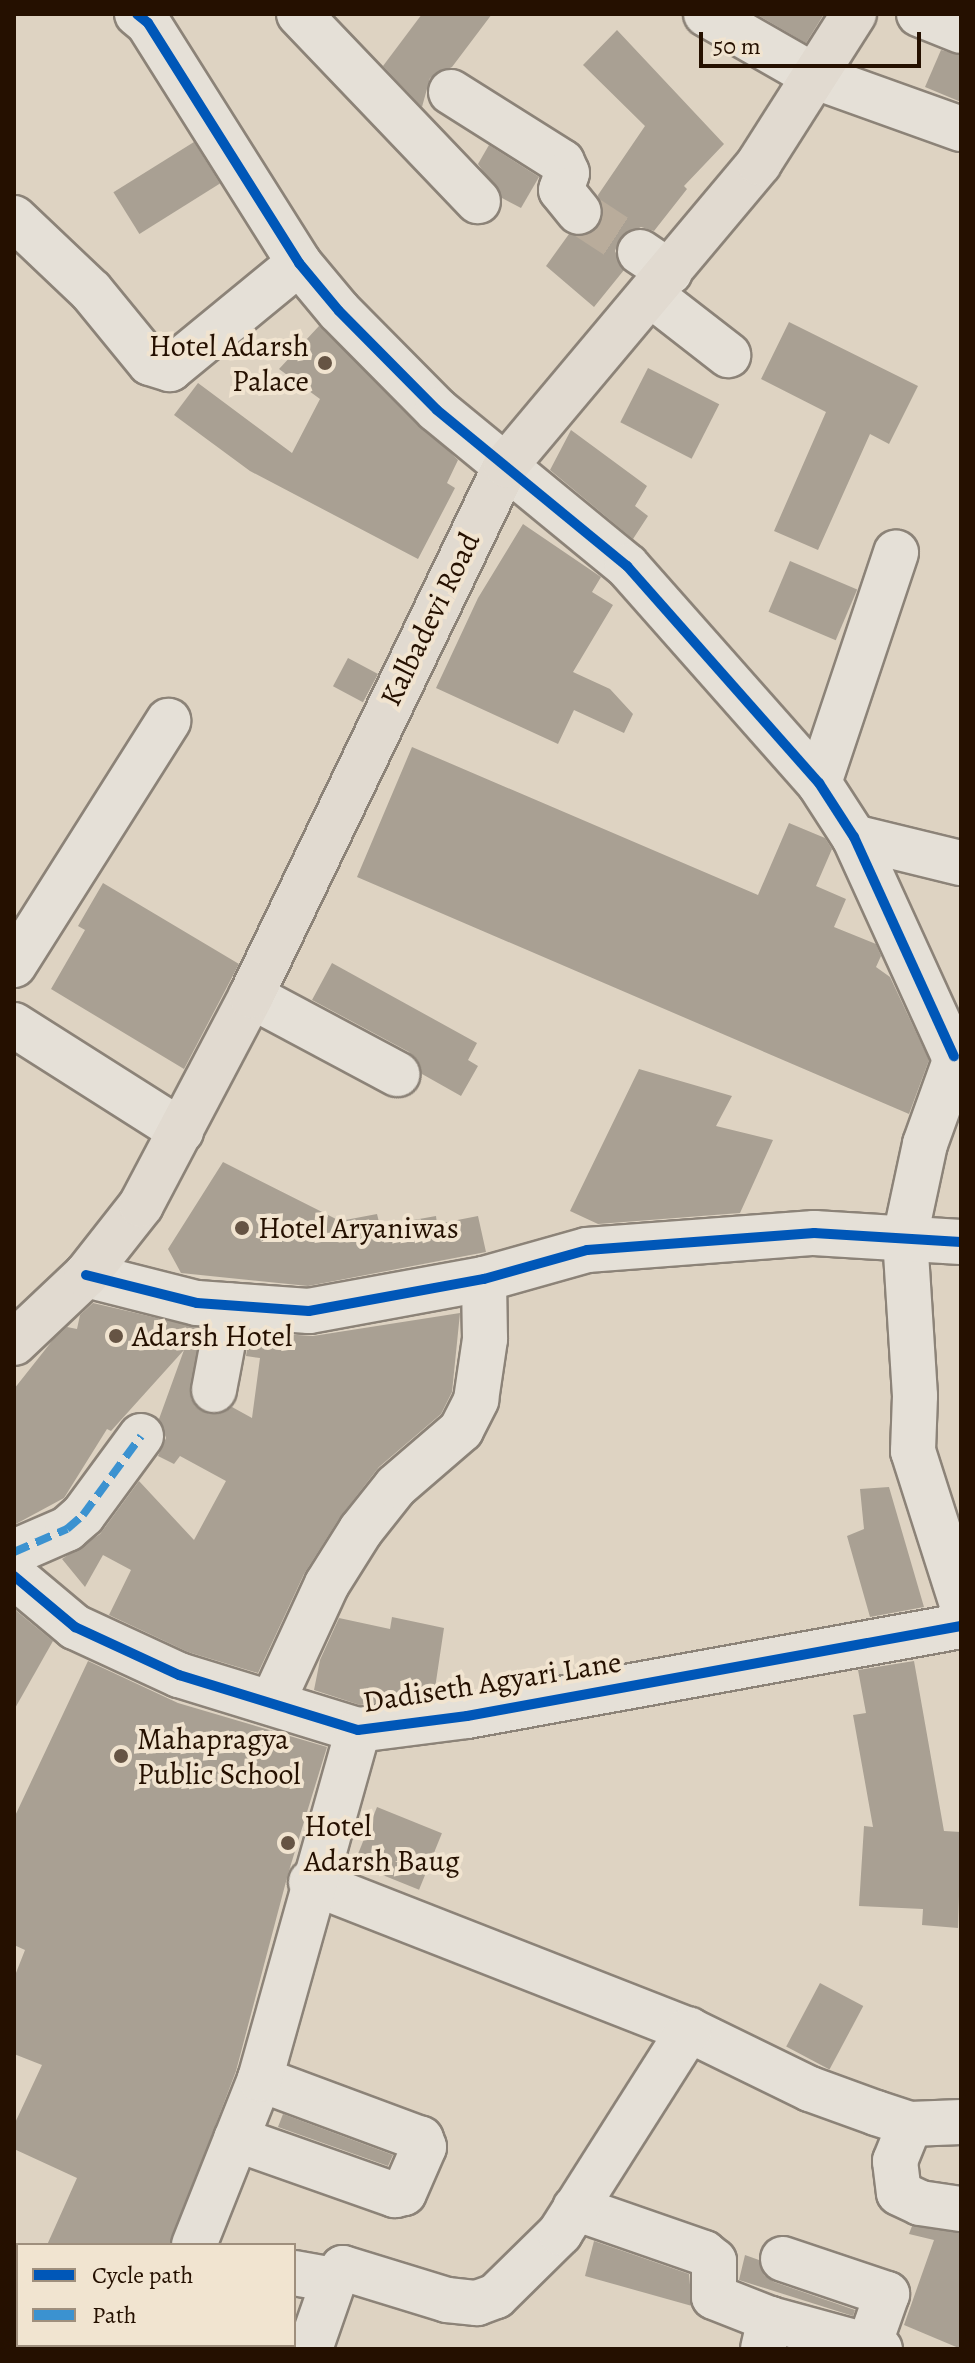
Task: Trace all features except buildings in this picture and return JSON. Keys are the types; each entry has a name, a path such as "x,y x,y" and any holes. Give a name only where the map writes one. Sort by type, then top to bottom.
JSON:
{"main road":[{"name":"Kalbadevi Road","path":"14,1343 86,1275 141,1205 251,996 506,465 654,273 759,163 854,14"}],"street":[{"path":"137,14 148,23 299,263 437,410 627,566 819,783 854,837 957,1050 925,1144 905,1237 915,1396 913,1451 961,1601"},
{"path":"299,14 478,201"},
{"path":"706,14 816,77 961,129"},
{"path":"919,14 961,31"},
{"path":"451,92 562,162 567,173 561,190 579,212"},
{"path":"14,218 91,291 150,363 170,369 299,263"},
{"path":"654,273 728,355"},
{"path":"819,783 896,553"},
{"path":"14,965 168,721"},
{"path":"854,837 961,863"},
{"path":"251,996 397,1074"},
{"path":"14,1025 181,1131"},
{"path":"86,1275 197,1303 309,1311 484,1279 587,1250 814,1233 961,1242"},
{"path":"272,1703 327,1584 361,1530 396,1486 461,1430 476,1400 485,1339 484,1279"},
{"path":"214,1390 230,1305"},
{"path":"14,1552 67,1529 83,1515 141,1436"},
{"name":"Dadiseth Agyari Lane","path":"14,1576 75,1627 179,1675 358,1730 467,1716 961,1626"},
{"path":"195,2243 250,2144 272,2083 311,1882 358,1730"},
{"path":"311,1882 689,2030 810,2089 910,2124 961,2122"},
{"path":"310,2349 314,2277 343,2268 447,2300 477,2303 496,2296 560,2233 689,2030"},
{"path":"250,2144 395,2195 404,2193 424,2147 421,2139 272,2083"},
{"path":"910,2124 895,2161 899,2193 920,2203 961,2209"},
{"path":"575,2208 704,2253 714,2261 714,2297 766,2334 875,2347 887,2294 783,2259"}],"tunnel":[{"path":"579,212 640,252"}],"marked path":[{"path":"14,1552 67,1529 83,1515 141,1436"}],"cycle path":[{"path":"137,14 148,23 299,263 339,311 437,410 627,566 819,783 854,837 954,1056"},
{"path":"86,1275 197,1303 309,1311 484,1279 587,1250 814,1233 961,1242"},
{"path":"14,1576 75,1627 179,1675 358,1730 467,1716 961,1626"}],"place":[{"name":"Hotel Adarsh Palace","path":"325,363"},
{"name":"Hotel Aryaniwas","path":"242,1228"},
{"name":"Adarsh Hotel","path":"116,1336"},
{"name":"Mahapragya Public School","path":"121,1756"},
{"name":"Hotel Adarsh Baug","path":"288,1843"}]}
